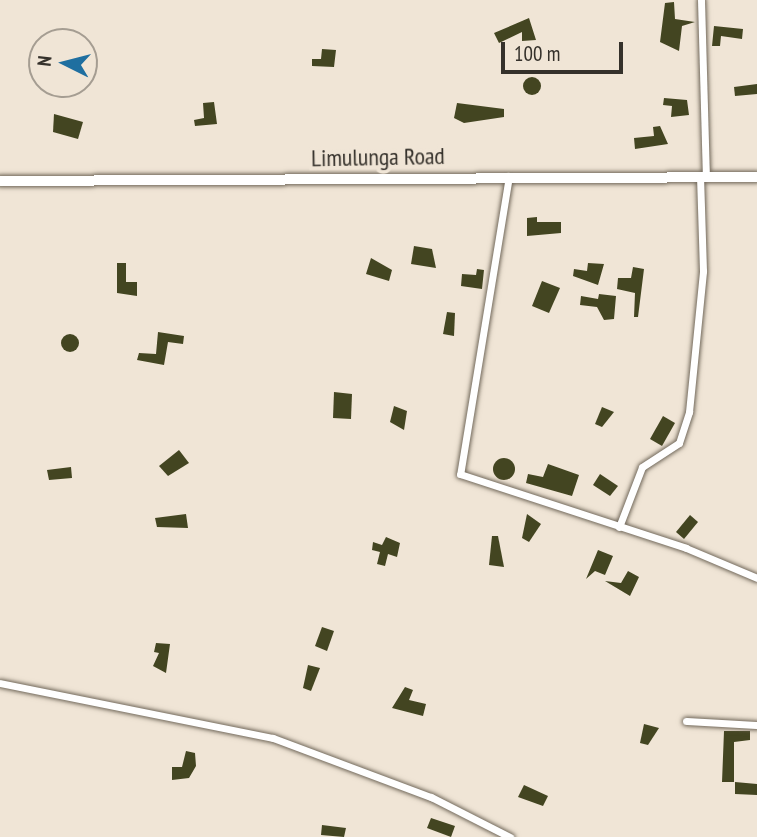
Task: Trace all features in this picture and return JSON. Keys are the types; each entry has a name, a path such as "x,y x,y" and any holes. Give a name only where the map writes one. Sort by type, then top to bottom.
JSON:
{"main road":[{"name":"Limulunga Road","path":"0,181 509,176 757,177"}],"street":[{"path":"619,527 642,467 679,443 689,412 703,271 701,0"},
{"path":"509,176 460,474 619,527 757,578"},
{"path":"0,684 273,738 430,797 510,837"},
{"path":"686,721 757,725"}],"building":[{"path":"674,2 675,19 695,22 682,26 679,51 660,42 665,3"},
{"path":"529,18 536,40 522,41 522,32 499,43 494,33"},
{"path":"714,26 743,29 742,39 721,36 720,46 712,46"},
{"path":"322,49 336,50 334,67 312,66 312,59 321,59"},
{"path":"532,77 538,80 541,86 538,92 532,95 526,92 523,86 526,80"},
{"path":"757,84 757,94 735,96 734,87"},
{"path":"664,98 687,100 689,115 671,117 672,106 663,105"},
{"path":"214,102 217,124 195,126 194,120 204,118 203,103"},
{"path":"457,103 504,109 504,117 464,123 454,118"},
{"path":"54,114 83,122 78,139 53,132"},
{"path":"660,126 668,144 635,149 634,138 654,136 653,127"},
{"path":"537,217 537,222 561,222 561,233 527,236 527,218"},
{"path":"414,246 432,249 436,268 411,264"},
{"path":"371,258 392,270 389,281 366,274"},
{"path":"117,263 126,263 126,282 137,282 137,296 117,293"},
{"path":"588,263 604,264 598,285 573,276 574,269 587,271"},
{"path":"633,267 644,269 638,317 634,317 635,293 617,289 618,278 631,278"},
{"path":"477,269 484,270 482,289 461,286 462,274 476,275"},
{"path":"542,281 560,288 549,313 532,306"},
{"path":"599,294 616,296 614,319 604,320 597,307 580,305 581,296 598,299"},
{"path":"447,312 455,313 454,336 443,334"},
{"path":"158,332 184,336 183,344 168,342 164,365 137,360 139,353 156,354"},
{"path":"70,334 76,337 79,343 76,349 70,352 64,349 61,343 64,337"},
{"path":"334,392 352,394 351,419 333,418"},
{"path":"394,406 407,411 404,430 390,422"},
{"path":"602,407 614,412 602,427 595,424"},
{"path":"663,416 675,423 662,446 650,439"},
{"path":"179,450 189,463 168,476 159,466"},
{"path":"504,458 512,461 515,469 512,477 504,480 496,477 493,469 496,461"},
{"path":"548,464 579,475 572,496 526,483 528,474 543,477"},
{"path":"71,467 72,478 49,480 47,470"},
{"path":"600,474 618,486 610,496 593,485"},
{"path":"186,514 188,528 157,527 155,518"},
{"path":"527,514 541,524 529,542 522,538"},
{"path":"690,515 698,522 684,539 676,532"},
{"path":"492,536 498,536 504,567 489,565"},
{"path":"386,537 400,543 397,557 388,554 385,566 377,564 380,552 372,550 373,542 382,545"},
{"path":"598,550 613,556 605,575 595,571 586,579"},
{"path":"628,571 639,577 630,596 605,581 621,583"},
{"path":"322,627 334,631 327,651 315,646"},
{"path":"156,643 170,644 166,673 153,666 159,653 154,652"},
{"path":"308,665 320,668 311,691 303,688"},
{"path":"405,687 413,690 409,700 426,704 423,716 392,708"},
{"path":"644,724 659,728 648,745 640,743"},
{"path":"724,731 750,731 750,740 734,742 734,782 722,782"},
{"path":"186,751 195,753 196,766 189,778 172,780 172,767 182,767"},
{"path":"735,782 757,784 757,795 735,794"},
{"path":"524,785 548,796 543,806 518,797"},
{"path":"431,818 455,826 451,837 427,828"},
{"path":"322,825 346,828 344,837 321,835"}]}
